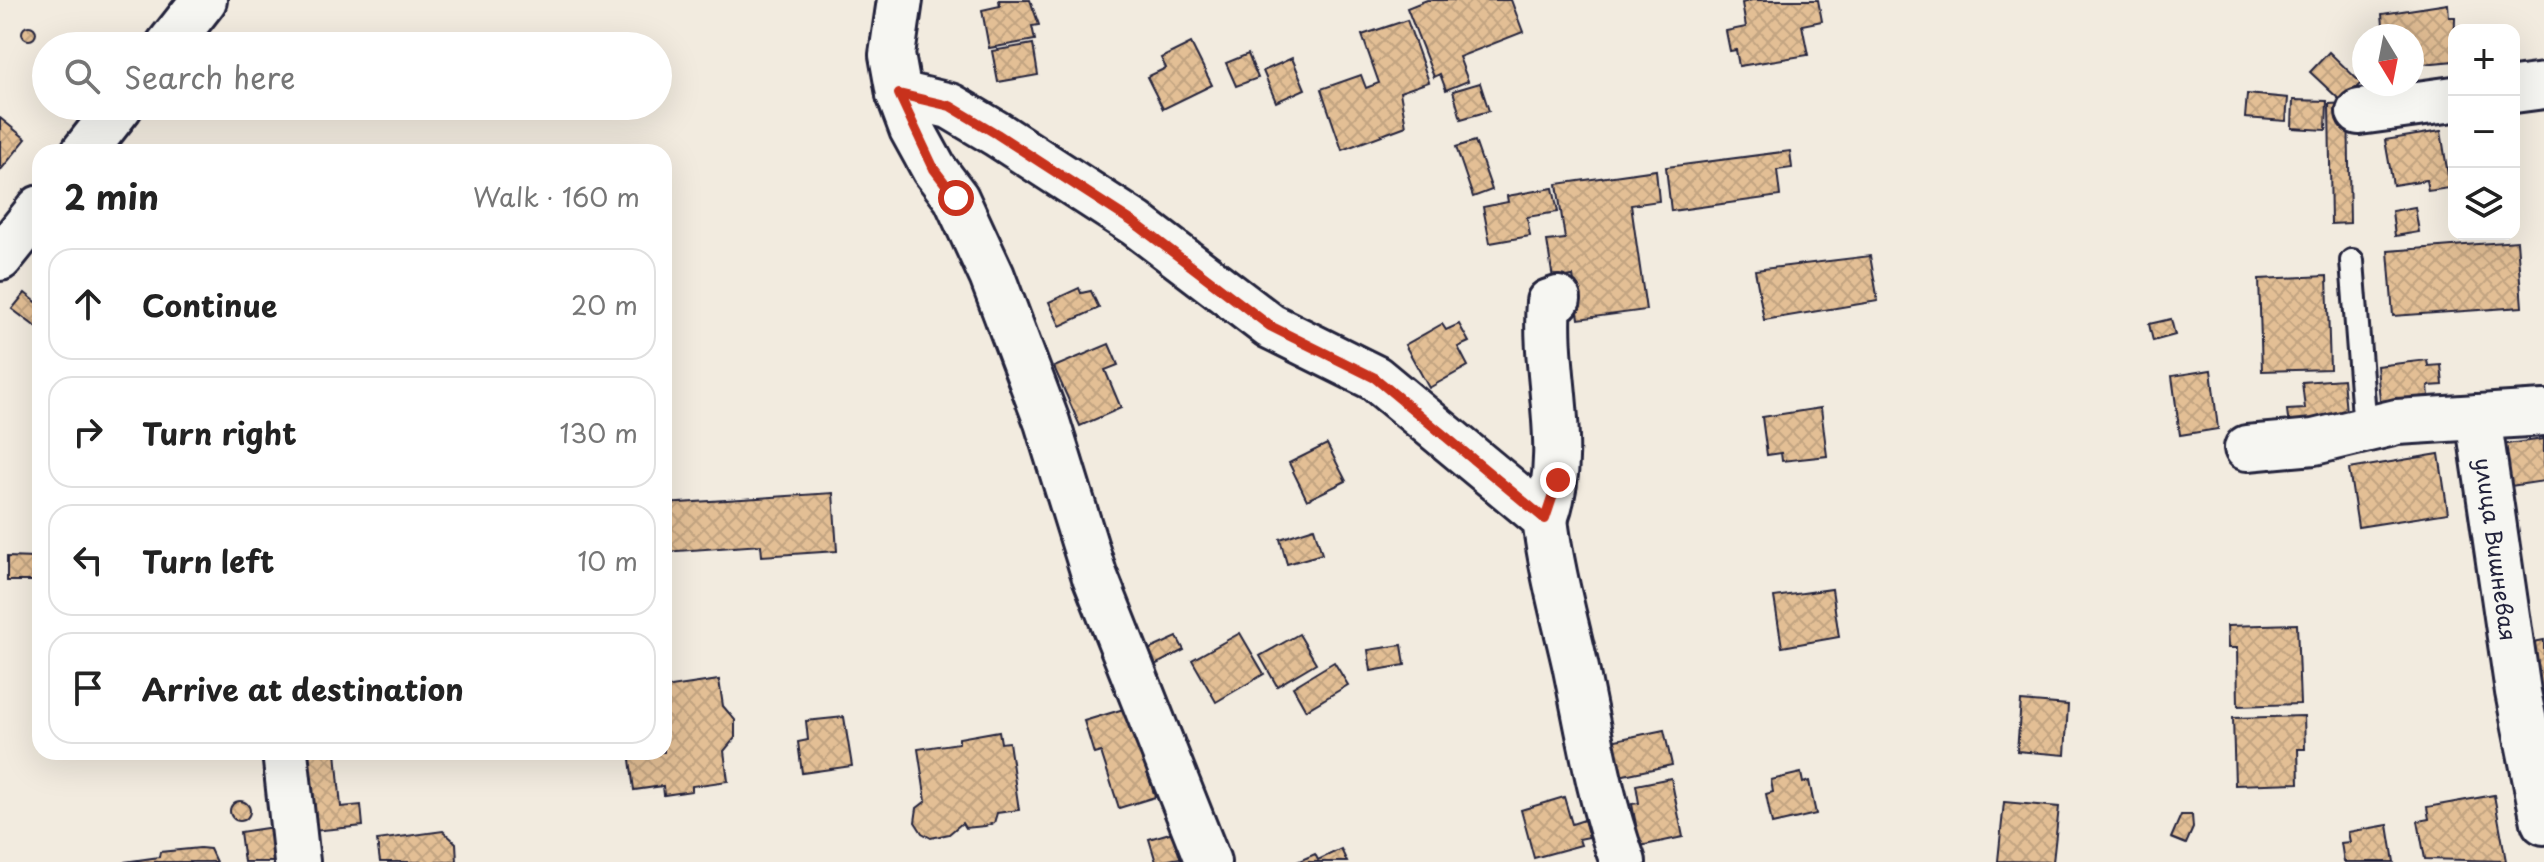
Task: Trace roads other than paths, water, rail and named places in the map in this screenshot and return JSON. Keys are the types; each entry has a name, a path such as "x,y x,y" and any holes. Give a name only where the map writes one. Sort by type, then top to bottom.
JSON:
{"street":[{"path":"179,32 204,0"},
{"path":"900,0 892,55 899,94 912,129 934,169 956,198 992,276 1047,422 1094,574 1208,862"},
{"path":"2520,89 2544,86"},
{"path":"899,94 950,106 997,134 1136,224 1270,326 1375,378 1545,519"},
{"path":"2359,112 2448,100"},
{"path":"90,144 109,120"},
{"path":"0,258 32,218"},
{"path":"1558,299 1549,302 1546,338 1558,480 1545,519 1552,572 1575,665 1592,759 1623,862"},
{"path":"2247,448 2314,442 2397,422 2544,413"},
{"name":"улица Вишневая","path":"2478,417 2518,692 2544,822"},
{"path":"286,760 297,862"}],"lane":[{"path":"2352,261 2365,429"}]}
